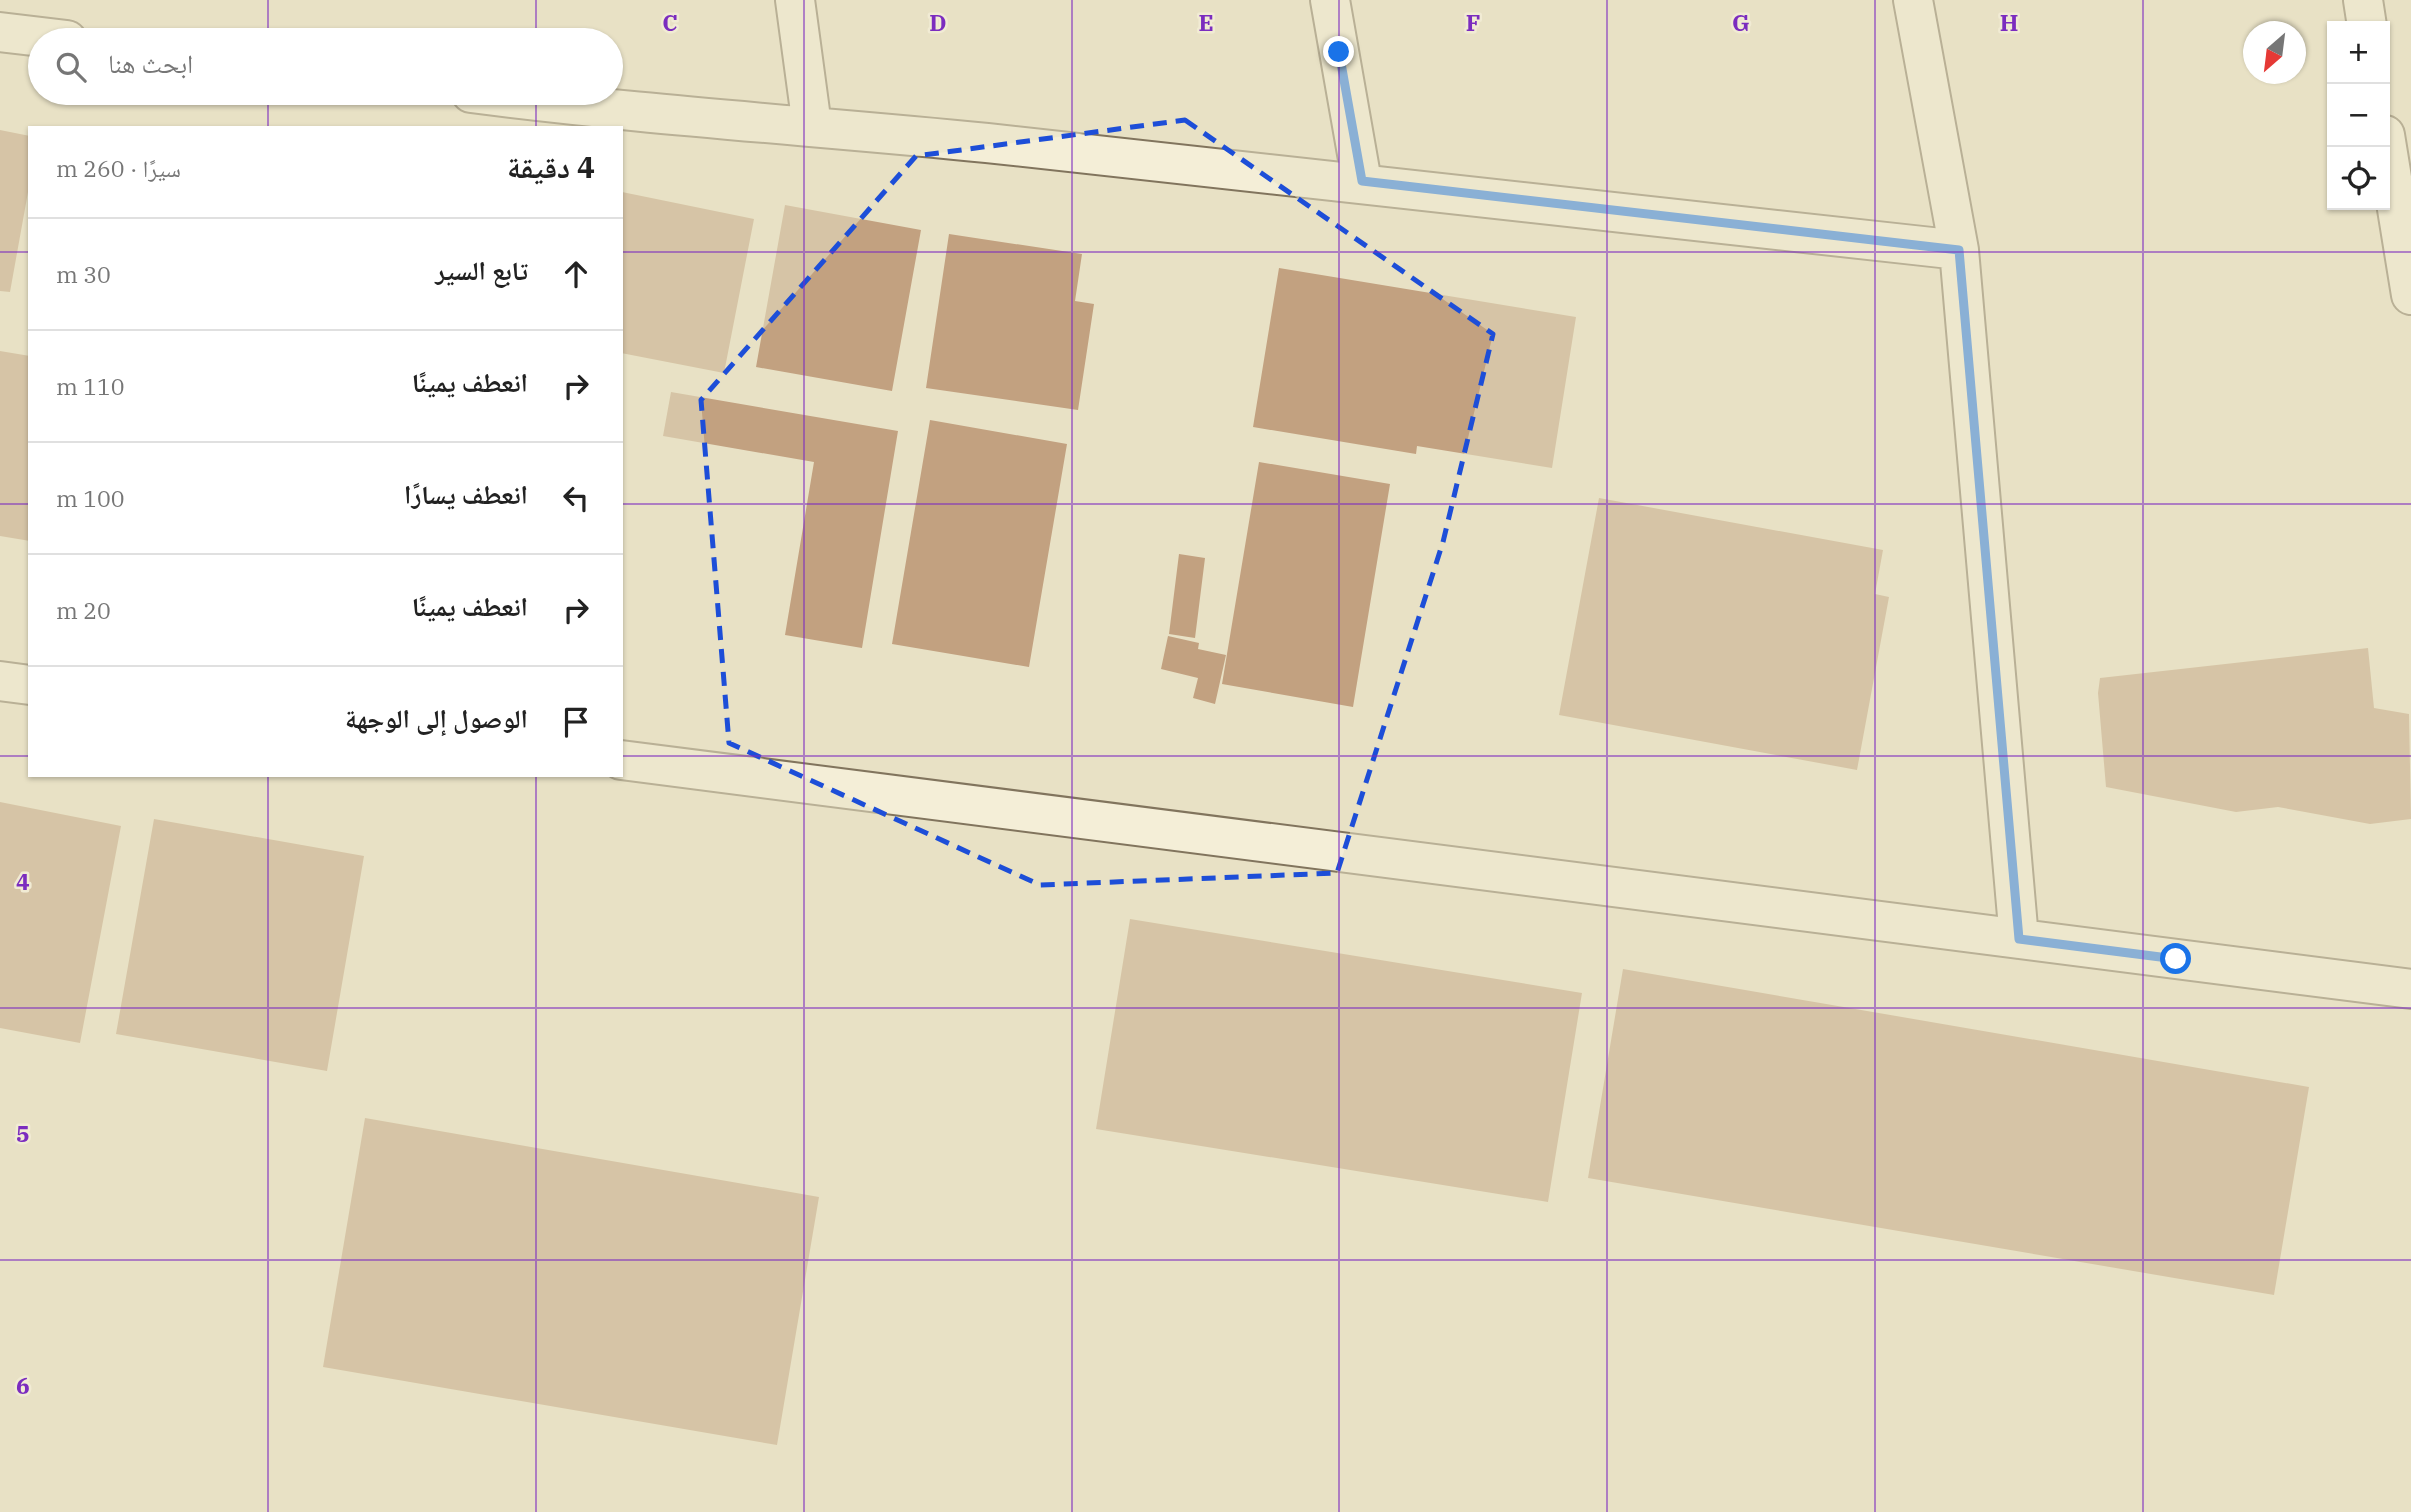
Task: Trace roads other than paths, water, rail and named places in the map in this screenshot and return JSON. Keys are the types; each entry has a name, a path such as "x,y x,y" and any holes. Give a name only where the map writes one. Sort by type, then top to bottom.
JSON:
{"street":[{"path":"795,0 812,125"},
{"path":"1329,0 1362,181"},
{"path":"1913,0 1959,250 2019,939"},
{"path":"2362,0 2366,21"},
{"path":"0,32 28,35"},
{"path":"528,105 589,118 812,125 1362,181 1959,250"},
{"path":"2387,147 2411,295"},
{"path":"0,681 28,685"},
{"path":"623,761 2411,989"}]}
